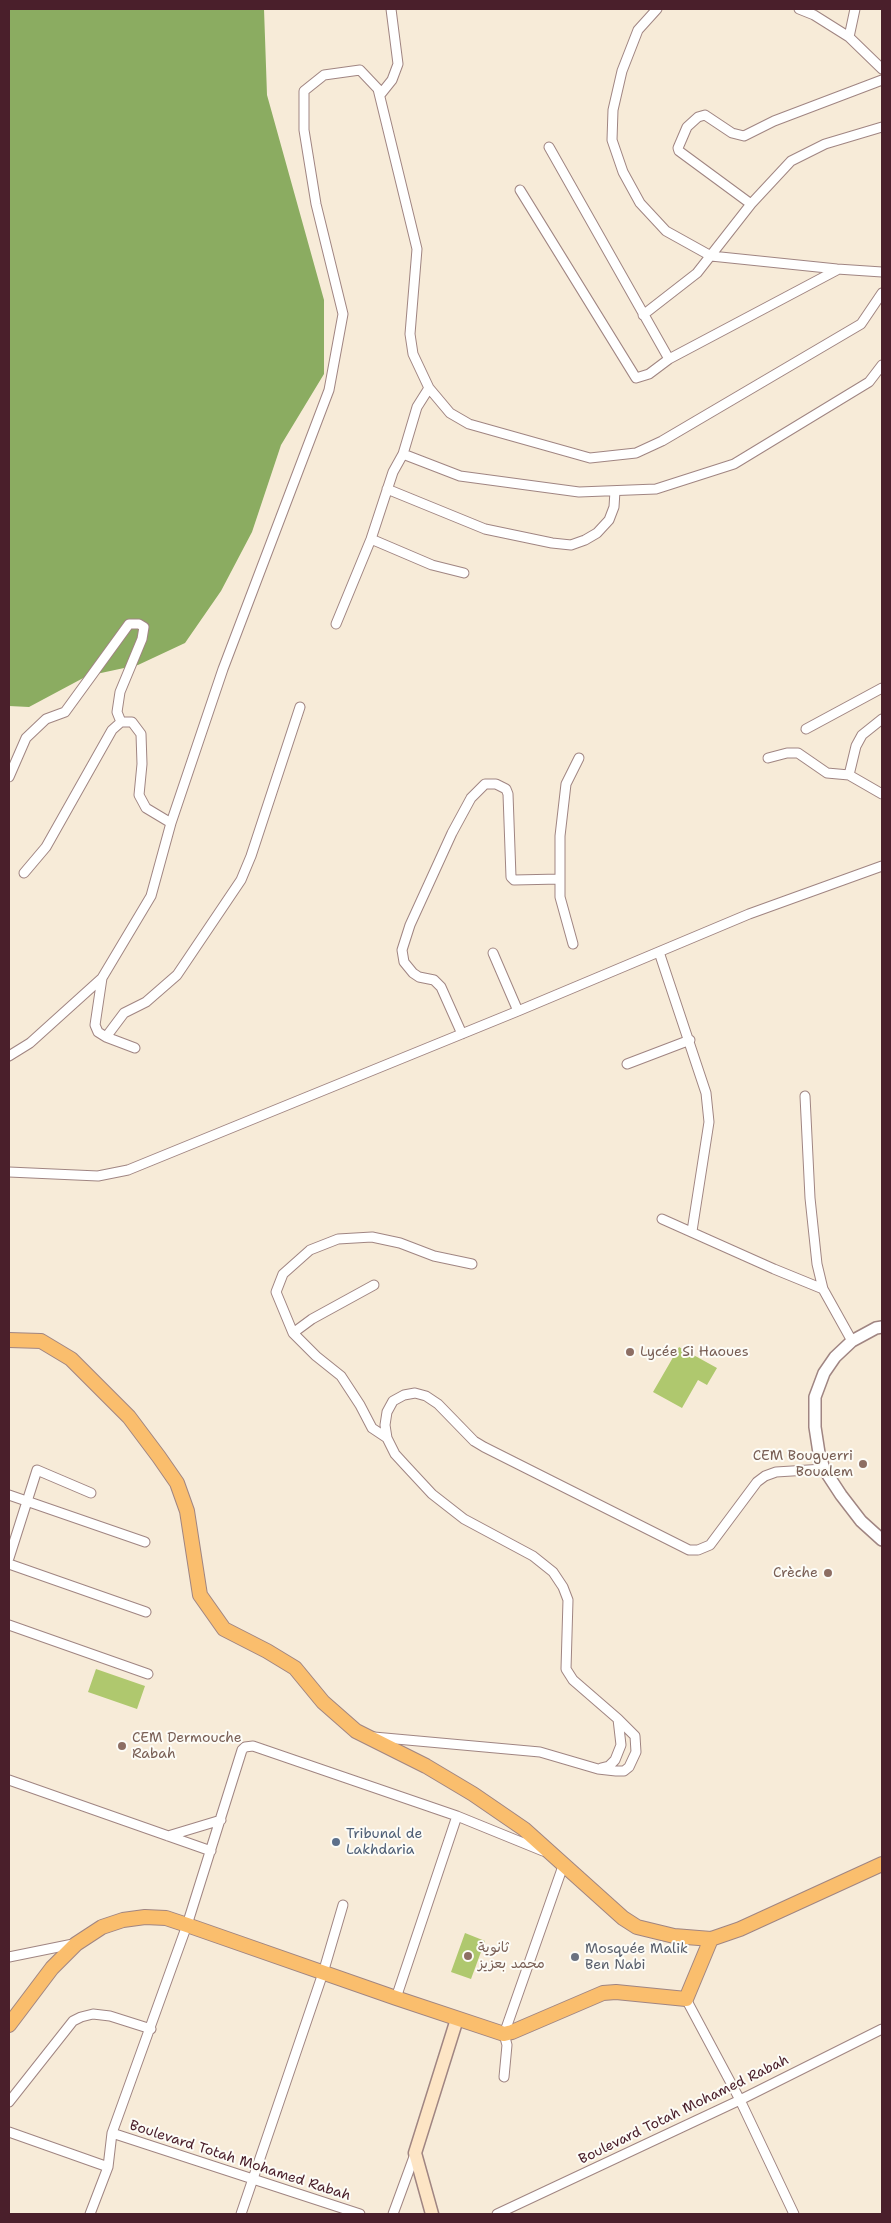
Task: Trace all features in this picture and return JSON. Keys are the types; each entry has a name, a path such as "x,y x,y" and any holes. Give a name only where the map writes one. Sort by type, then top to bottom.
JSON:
{"main road":[{"path":"9,1340 41,1341 71,1359 128,1416 177,1483 187,1511 200,1595 211,1614 224,1629 295,1668 323,1702 356,1731 426,1766 473,1794 524,1829 563,1866 623,1918 637,1927 674,1936 711,1939 740,1929 882,1864"},
{"path":"9,2025 52,1968 76,1944 102,1927 123,1920 145,1917 159,1918 187,1925 504,2034 603,1993 616,1992 686,1999 690,1994 711,1939"},
{"path":"432,2214 415,2153 457,2019"}],"street":[{"path":"380,95 392,80 398,64 391,9"},
{"path":"657,9 638,30 622,71 613,110 612,140 623,172 640,202 666,231 712,256 837,270 882,272"},
{"path":"799,9 814,15 849,37 882,69"},
{"path":"849,37 856,9"},
{"path":"9,1056 30,1043 102,978 151,896 171,823 223,669 329,390 343,314 315,195 304,130 304,91 324,75 360,70 378,89 417,249 410,334 413,354 429,388 450,413 469,424 590,458 636,453 662,442 861,324 882,293"},
{"path":"752,204 679,151 680,141 686,127 705,115 732,133 744,136 774,122 882,80"},
{"path":"643,315 697,272 712,256 752,204 791,161 825,144 882,127"},
{"path":"549,147 669,359"},
{"path":"520,190 636,378 649,374 669,359 837,270"},
{"path":"403,454 460,476 579,492 656,489 734,464 869,382 882,365"},
{"path":"336,624 371,539 393,472 403,454 417,407 429,388"},
{"path":"387,489 485,529 552,544 571,544 584,540 597,532 609,520 614,507 615,491"},
{"path":"371,539 432,565 464,573"},
{"path":"9,777 26,738 46,719 65,712 128,624 139,624 144,627 142,639 120,692 117,712 121,722"},
{"path":"806,729 882,688"},
{"path":"106,1036 124,1013 146,1002 177,975 241,880 251,856 300,708"},
{"path":"849,775 856,746 862,735 882,719"},
{"path":"24,873 46,847 112,730 121,722 132,722 140,734 142,764 139,795 146,808 171,823"},
{"path":"768,758 787,753 798,753 827,773 849,775 882,794"},
{"path":"573,944 561,907 560,836 563,798 572,770 579,758"},
{"path":"462,1034 441,987 434,980 418,977 413,973 404,962 402,950 410,925 452,833 471,798 484,784 496,784 506,789 508,794 511,877 514,880 560,879"},
{"path":"9,1172 98,1176 128,1170 518,1011 749,914 882,866"},
{"path":"659,952 690,1040 706,1093 709,1122 692,1231"},
{"path":"493,953 518,1011"},
{"path":"102,978 95,1025 98,1032 135,1048"},
{"path":"627,1064 690,1040"},
{"path":"805,1096 810,1198 817,1264 823,1289 852,1341"},
{"path":"662,1218 823,1289"},
{"path":"387,1438 372,1428 341,1376 316,1356 293,1333 276,1292 283,1274 310,1250 338,1238 372,1237 400,1243 434,1256 472,1264"},
{"path":"293,1333 312,1319 374,1284"},
{"path":"882,1327 876,1328 852,1341 835,1357 824,1373 815,1398 815,1427 819,1453 824,1469 840,1495 861,1521 882,1540"},
{"path":"365,1736 540,1752 598,1769 624,1770 629,1767 636,1752 635,1736 573,1680 566,1669 568,1600 553,1572 533,1556 464,1519 432,1494 395,1454 387,1438 385,1424 387,1412 393,1401 404,1394 415,1393 426,1396 438,1404 468,1435 484,1447 689,1550 698,1550 710,1545 757,1482 765,1476 776,1472 824,1469"},
{"path":"9,1558 37,1470 91,1493"},
{"path":"9,1495 145,1542"},
{"path":"9,1564 146,1612"},
{"path":"9,1625 148,1674"},
{"path":"598,1769 609,1766 615,1760 621,1745 618,1719"},
{"path":"90,2214 108,2167 112,2133 151,2030 187,1925 242,1750 245,1747 252,1746 457,1816 550,1854"},
{"path":"9,1780 211,1850"},
{"path":"396,1998 457,1816"},
{"path":"168,1836 221,1820"},
{"path":"504,2077 507,2045 504,2034 563,1866"},
{"path":"241,2214 324,1973 343,1905"},
{"path":"9,1957 38,1953 76,1944"},
{"path":"686,1999 740,2100 794,2214"},
{"path":"9,2102 73,2021 93,2014 110,2016 151,2030"},
{"name":"Boulevard Totah Mohamed Rabah","path":"497,2214 740,2100 882,2029"},
{"path":"9,2132 108,2167"},
{"name":"Boulevard Totah Mohamed Rabah","path":"112,2133 360,2214"},
{"path":"393,2214 415,2153"}],"green space":[{"path":"9,9 264,9 267,95 324,300 324,374 281,445 252,532 221,591 185,643 138,665 87,676 29,707 9,706"},
{"path":"679,1347 717,1368 707,1385 698,1380 682,1408 653,1392"},
{"path":"96,1669 145,1686 137,1709 88,1692"},
{"path":"465,1933 485,1941 471,1979 451,1972"}],"place":[{"name":"Lycée Si Haoues","path":"630,1352"},
{"name":"CEM Bouguerri Boualem","path":"863,1464"},
{"name":"Crèche","path":"828,1573"},
{"name":"CEM Dermouche Rabah","path":"122,1746"},
{"name":"Tribunal de Lakhdaria","path":"336,1842"},
{"name":"ثانوية محمد بعزيز","path":"468,1956"},
{"name":"Mosquée Malik Ben Nabi","path":"575,1957"}]}
